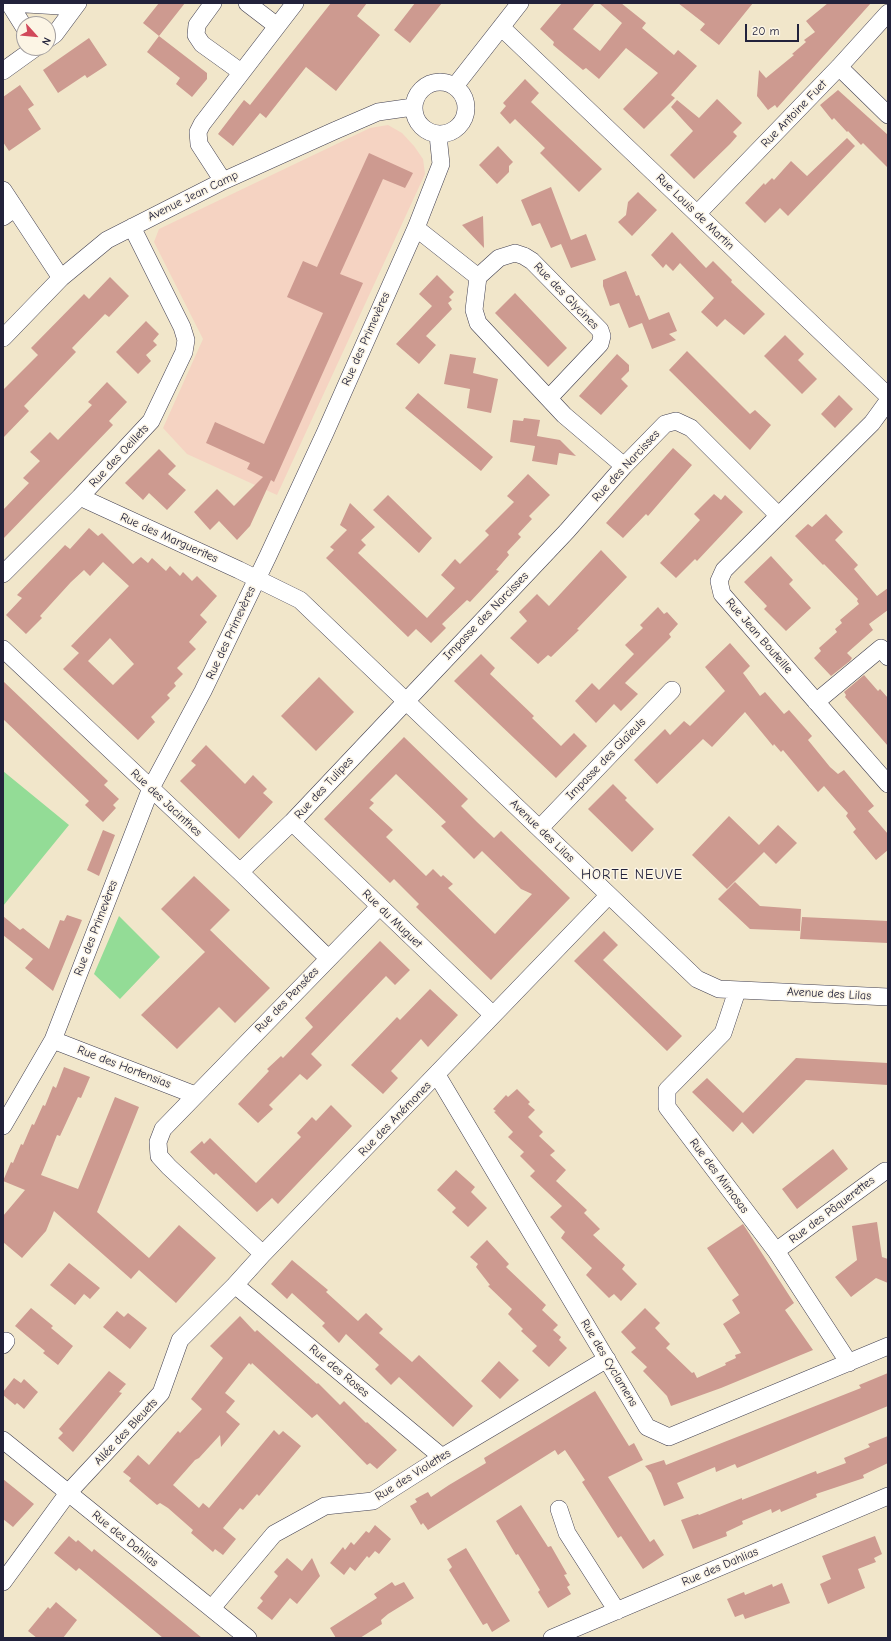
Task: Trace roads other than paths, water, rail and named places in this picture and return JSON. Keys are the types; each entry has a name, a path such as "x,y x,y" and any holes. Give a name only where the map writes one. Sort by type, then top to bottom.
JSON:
{"street":[{"path":"10,3 72,5 56,32"},
{"path":"10,3 18,16"},
{"path":"213,3 197,25 196,35 202,44 241,72"},
{"path":"247,3 276,26"},
{"path":"223,181 199,144 198,132 202,124 241,72 295,3"},
{"path":"455,86 520,3"},
{"name":"Rue Antoine Fuet","path":"697,214 839,67 888,12"},
{"name":"Rue Louis de Martin","path":"501,27 888,396"},
{"path":"3,71 24,56"},
{"path":"839,67 888,115"},
{"path":"432,83 448,83 455,86 461,92 465,100 465,117 461,124 447,134 438,135 430,133 417,123 413,107 419,92 432,83"},
{"name":"Avenue Jean Camp","path":"3,338 60,278 107,240 223,181 378,112 413,107"},
{"name":"Rue des Primevères","path":"3,1126 52,1040 151,788 204,691 325,433 416,228 441,164 438,135"},
{"path":"3,190 9,212 60,278"},
{"name":"Rue des Oeillets","path":"3,574 80,497 151,421 184,352 186,340 182,327 132,226"},
{"path":"416,228 478,277 474,310 478,323 564,415 624,466"},
{"name":"Rue des Glycines","path":"478,277 499,258 514,253 524,256 532,261 600,330 602,336 600,344 549,398"},
{"name":"Rue Jean Bouteille","path":"888,401 872,424 778,515 724,570 719,581 722,594 888,784"},
{"name":"Rue des Narcisses","path":"567,531 624,466 665,424 676,421 691,428 778,515"},
{"name":"Rue des Marguerites","path":"80,497 257,578"},
{"name":"Impasse des Narcisses","path":"405,701 567,531"},
{"name":"Avenue des Lilas","path":"257,578 300,600 540,828 608,896 697,979 719,989 737,991 888,997"},
{"path":"816,702 881,648 888,656"},
{"name":"Rue des Jacinthes","path":"3,649 240,872 328,958"},
{"name":"Impasse des Glaïeuls","path":"540,828 672,690"},
{"name":"Rue des Tulipes","path":"240,872 292,822 405,701"},
{"name":"Rue du Muguet","path":"292,822 492,1014"},
{"name":"Rue des Anémones","path":"180,1340 437,1075 492,1014 608,896"},
{"name":"Rue des Pensées","path":"195,1095 379,907"},
{"name":"Rue des Mimosas","path":"737,991 723,1033 666,1090 667,1107 776,1251 849,1362"},
{"name":"Rue des Hortensias","path":"52,1040 195,1095"},
{"name":"Rue des Cyclamens","path":"437,1075 648,1427 669,1437 888,1346"},
{"path":"195,1095 163,1129 158,1142 159,1156 263,1254"},
{"name":"Rue des Pâquerettes","path":"776,1251 885,1171 888,1171"},
{"name":"Rue des Roses","path":"235,1285 442,1457"},
{"name":"Allée des Bleuets","path":"3,1582 68,1493 162,1394 180,1340"},
{"name":"Rue des Violettes","path":"212,1608 274,1534 325,1506 373,1501 442,1457 607,1359"},
{"name":"Rue des Dahlias","path":"3,1440 248,1638"},
{"name":"Rue des Dahlias","path":"552,1638 888,1496"},
{"path":"559,1509 567,1533 617,1611"}],"district":[{"name":"HORTE NEUVE","path":"632,875"}]}
